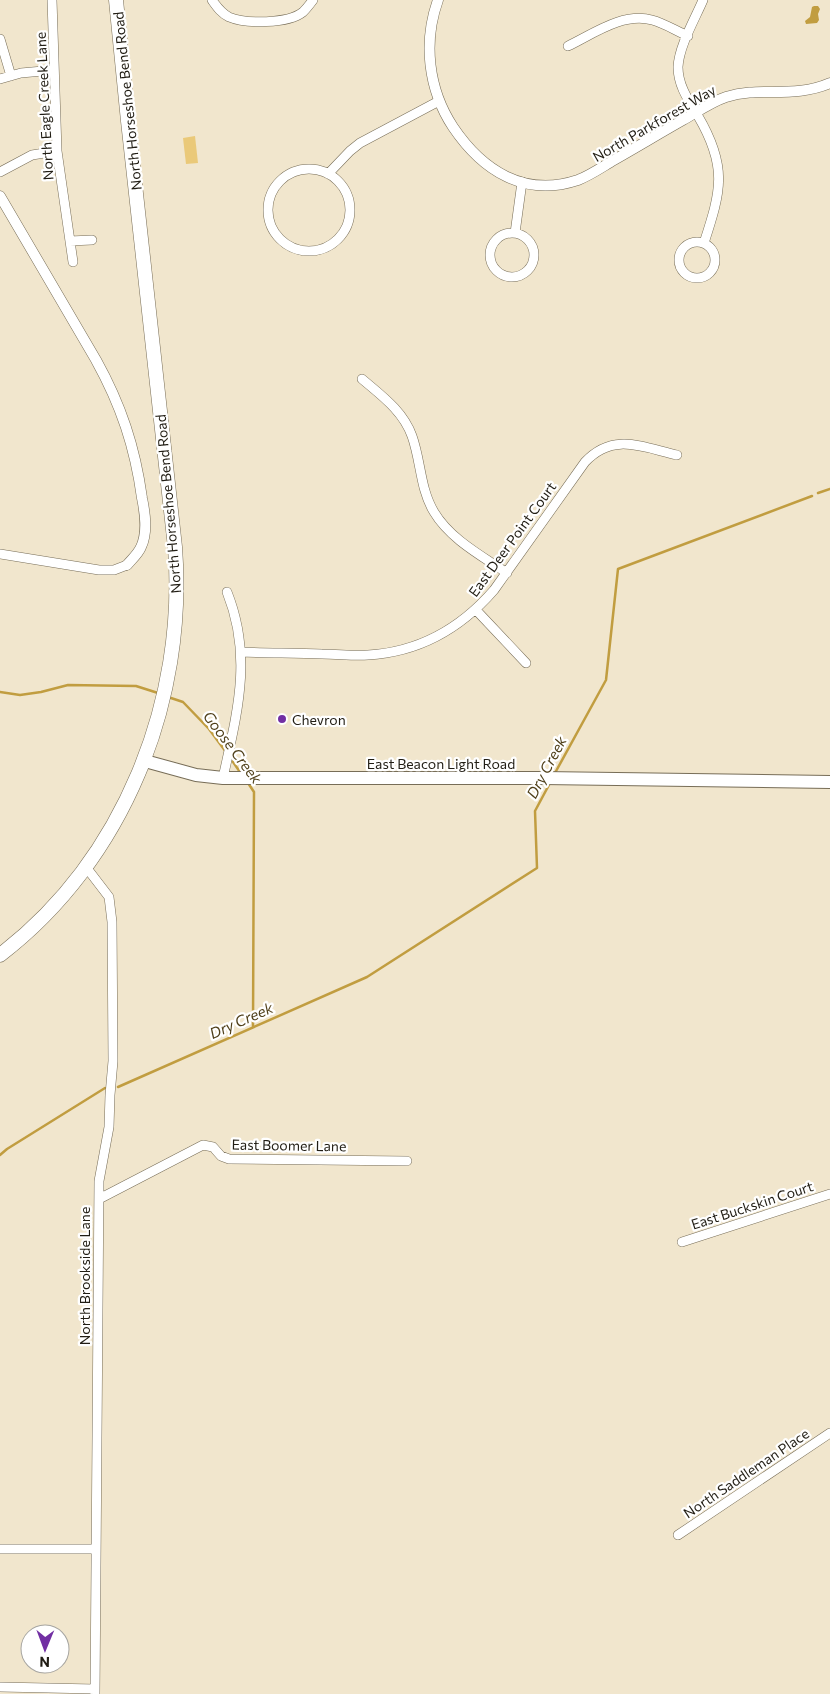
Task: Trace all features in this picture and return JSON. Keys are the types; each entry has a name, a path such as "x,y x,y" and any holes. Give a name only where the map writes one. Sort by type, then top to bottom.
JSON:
{"highway":[{"name":"North Horseshoe Bend Road","path":"0,955 29,930 74,884 99,849 116,818 145,761 169,675 175,628 176,563 116,0"}],"main road":[{"name":"East Beacon Light Road","path":"145,761 196,775 223,778 543,778 830,782"}],"street":[{"name":"North Eagle Creek Lane","path":"52,0 57,151 73,262"},
{"path":"212,0 219,10 228,16 243,21 288,19 302,13 313,0"},
{"name":"North Parkforest Way","path":"438,0 430,27 430,56 434,86 439,101 453,126 477,157 493,170 522,182 553,185 587,176 713,102 740,94 808,91 830,84"},
{"path":"704,0 679,57 679,74 684,91 711,142 717,158 719,176 717,201 704,243"},
{"path":"568,46 614,24 630,19 653,20 688,36"},
{"path":"0,39 11,76"},
{"path":"0,79 38,70 54,70"},
{"path":"328,174 360,143 439,101"},
{"path":"0,172 32,155 57,151"},
{"path":"304,169 317,170 328,174 338,181 346,191 350,202 350,214 344,231 332,244 321,250 303,250 286,244 277,236 270,225 269,200 274,189 282,179 292,172 304,169"},
{"path":"515,233 522,182"},
{"name":"North Horseshoe Bend Road","path":"0,196 110,385 125,421 134,449 145,522 145,536 141,547 136,556 127,565"},
{"path":"515,233 523,236 530,242 534,251 534,259 530,268 521,276 511,278 499,274 492,264 490,251 494,242 506,234 515,233"},
{"path":"70,241 92,240"},
{"path":"698,242 704,243 713,251 715,257 713,268 704,277 692,278 682,272 678,260 679,254 686,245 698,242"},
{"path":"362,380 392,405 407,425 415,447 425,491 434,513 441,523 458,539 507,573"},
{"name":"East Deer Point Court","path":"242,652 366,655 390,653 430,640 446,632 476,610 494,590 585,462 599,449 616,444 629,445 677,455"},
{"path":"0,554 99,570 114,570 127,565"},
{"path":"223,778 239,704 242,652 234,609 227,592"},
{"path":"476,610 526,663"},
{"name":"North Brookside Lane","path":"86,867 109,897 112,922 113,1061 109,1128 99,1181 95,1692"},
{"name":"East Boomer Lane","path":"99,1199 203,1145 213,1147 221,1156 229,1159 407,1161"},
{"name":"East Buckskin Court","path":"682,1242 830,1194"},
{"name":"North Saddleman Place","path":"678,1535 830,1433"},
{"path":"0,1549 96,1549"},
{"path":"0,1687 95,1692"}],"shaded area":[{"path":"818,6 820,9 818,14 819,20 817,23 806,24 805,21 810,17 812,7"},
{"path":"195,136 198,163 186,164 183,138"}],"waterway":[{"name":"Dry Creek","path":"818,493 830,489"},
{"name":"Dry Creek","path":"555,773 606,680 618,569 812,496"},
{"name":"Goose Creek","path":"0,692 20,695 68,685 136,686 158,693"},
{"name":"Goose Creek","path":"168,697 183,702 209,729 226,752"},
{"name":"Goose Creek","path":"231,759 242,775"},
{"name":"Goose Creek","path":"248,783 254,792 253,1027"},
{"name":"Dry Creek","path":"118,1087 367,977 537,868 535,811 550,783"},
{"name":"Dry Creek","path":"0,1155 105,1088"}],"place":[{"name":"Chevron","path":"282,719"}]}
